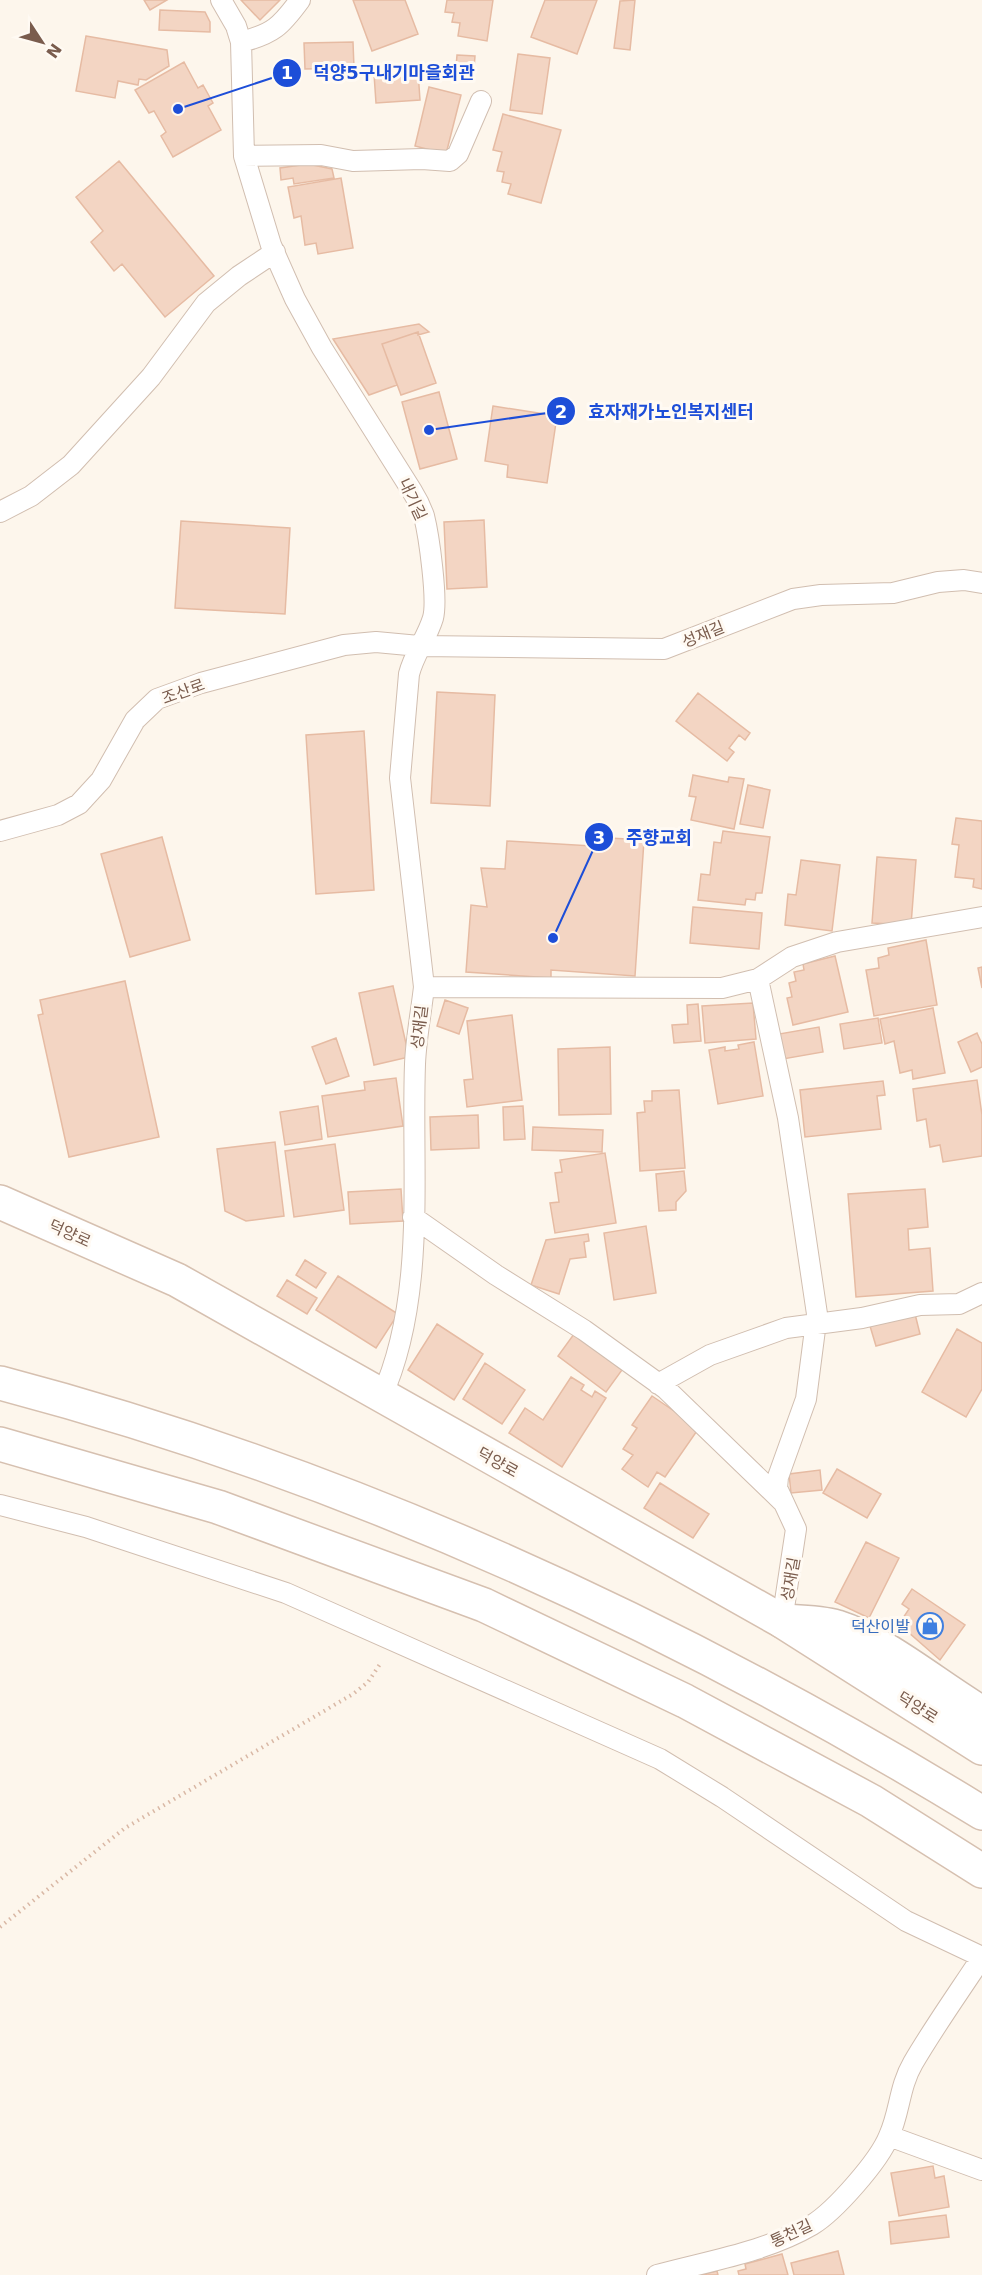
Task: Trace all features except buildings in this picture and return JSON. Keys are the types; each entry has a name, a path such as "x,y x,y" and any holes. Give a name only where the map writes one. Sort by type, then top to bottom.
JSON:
{"main road":[{"name":"덕양로","path":"0,1202 177,1280 381,1398 782,1621 982,1748"},
{"path":"0,1383 219,1450 364,1501 491,1556 699,1654 901,1763 982,1813"},
{"path":"0,1444 218,1507 484,1605 695,1707 871,1801 982,1871"},
{"name":"성재길","path":"782,1621 819,1624 848,1631 877,1646 982,1713"}],"lane":[{"name":"내기길","path":"220,0 236,26 242,42 244,156 275,252 295,299 322,348 412,491 424,516 435,607 427,633 412,660 406,695 400,778 424,987"},
{"path":"242,42 265,36 275,30 300,0"},
{"path":"244,156 321,155 353,161 422,159 450,161 458,154 481,101"},
{"path":"0,512 31,496 71,465 151,377 206,303 239,276 275,252"},
{"name":"성재길","path":"419,646 664,649 793,599 820,595 893,593 938,582 964,580 982,583"},
{"name":"조산로","path":"0,831 58,815 79,804 101,780 135,720 147,706 157,699 201,683 344,645 376,642 419,646"},
{"name":"성재길","path":"381,1398 399,1352 405,1322 413,1217 415,1062 424,987 722,988 758,979 792,957 837,942 982,917"},
{"name":"성재길","path":"758,979 788,1118 816,1323 806,1399 778,1477 777,1488 792,1516 796,1535 782,1621"},
{"path":"413,1217 496,1275 584,1330 658,1384 783,1502"},
{"path":"658,1384 689,1364 786,1328 862,1318 920,1305 959,1304 982,1293"},
{"path":"0,1505 86,1527 286,1593 660,1759 722,1797 906,1921 982,1957"},
{"name":"통천길","path":"657,2275 772,2244 811,2225 834,2207 882,2151 889,2136 899,2094 912,2064 982,1957"},
{"path":"889,2136 982,2170"}],"path":[{"path":"0,1927 125,1828 353,1694 368,1682 376,1671 393,1639"}],"place":[{"name":"덕양5구내기마을회관","path":"178,109"},
{"name":"효자재가노인복지센터","path":"429,430"},
{"name":"주향교회","path":"553,938"},
{"name":"덕산이발","path":"930,1626"}]}
